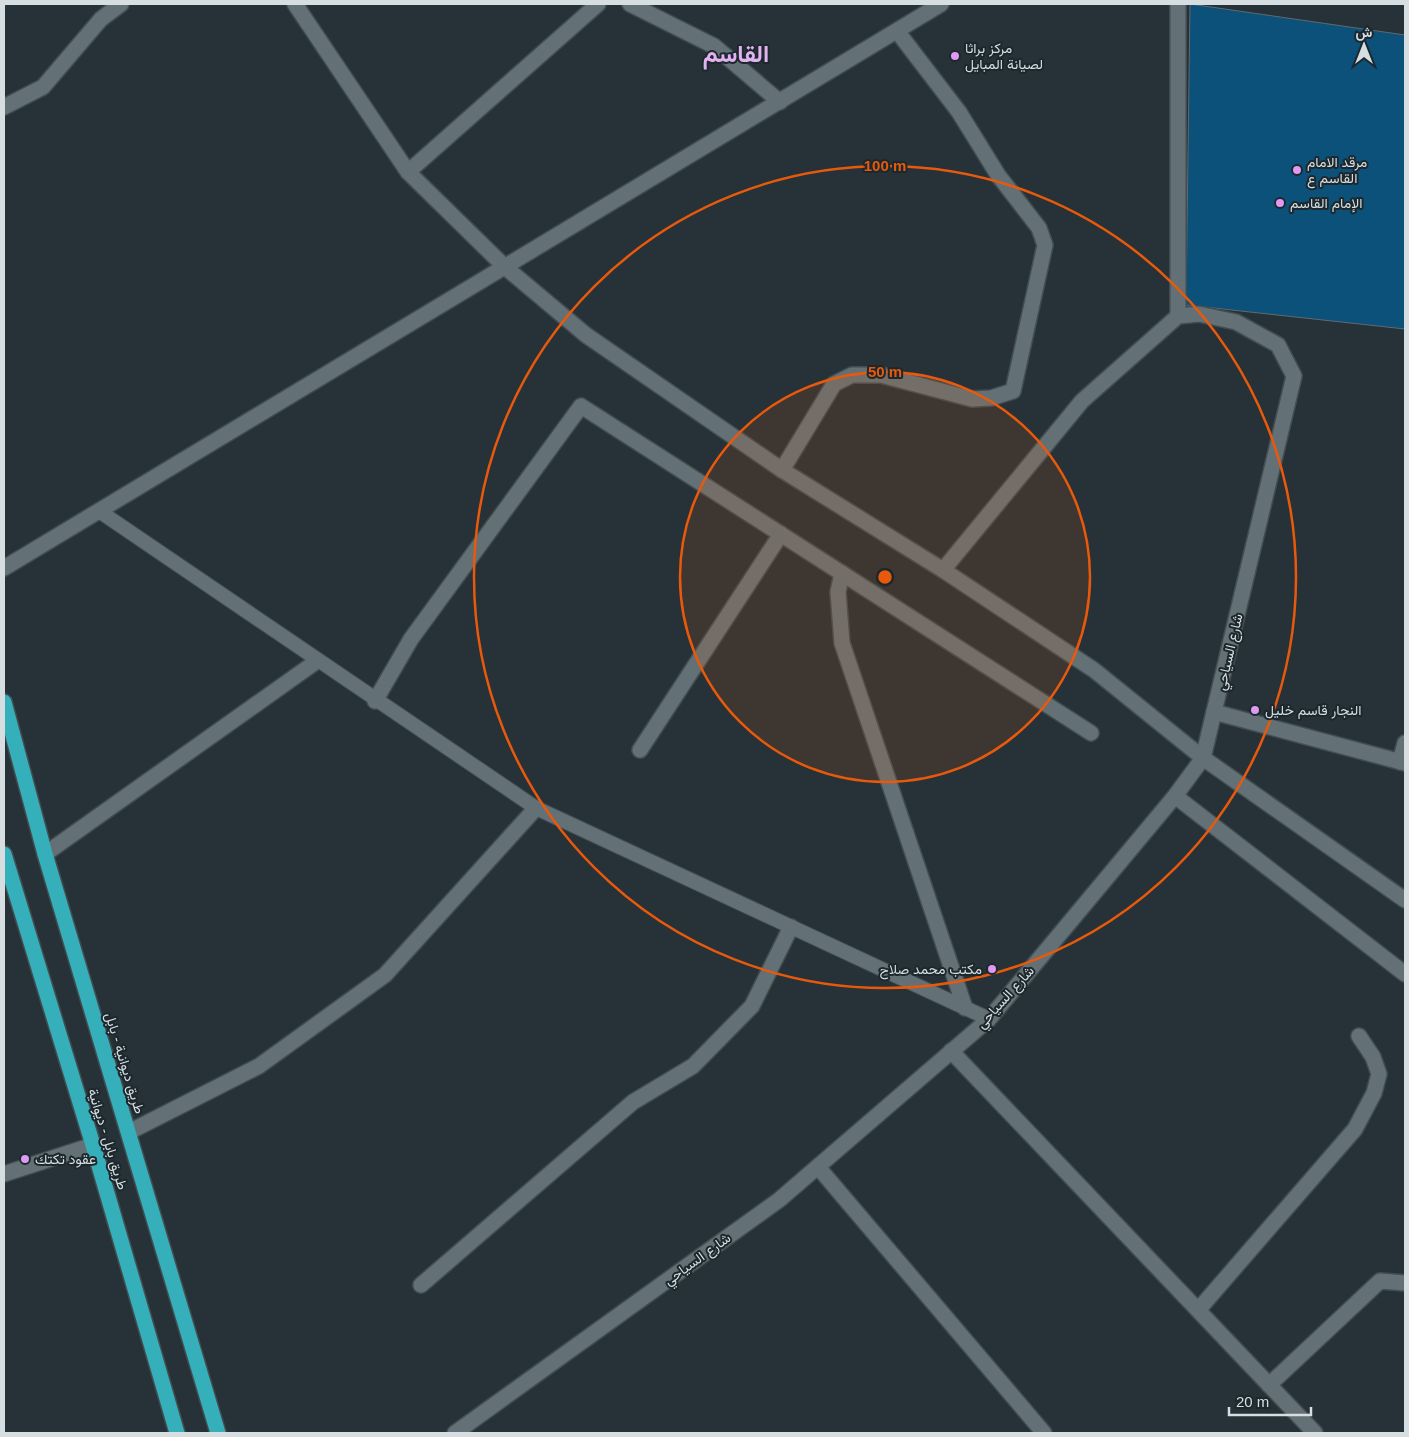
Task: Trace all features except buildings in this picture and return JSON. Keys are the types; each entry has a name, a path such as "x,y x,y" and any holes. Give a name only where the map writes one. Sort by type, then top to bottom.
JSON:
{"highway":[{"name":"طريق ديوانية - بابل","path":"4,702 45,854 218,1433"},
{"name":"طريق بابل - ديوانية","path":"4,854 93,1145 177,1433"}],"street":[{"path":"4,107 44,88 101,19 121,4"},
{"path":"295,4 408,172 505,267 586,335 782,470 943,570 1094,670 1203,758 1405,900"},
{"path":"408,172 598,4"},
{"path":"630,4 714,46 780,102"},
{"path":"4,568 942,4"},
{"path":"943,570 1082,401 1178,316 1178,4"},
{"path":"782,470 834,384 852,375 881,375 972,399 991,398 1013,391 1045,245 1039,228 1004,183 959,112 897,31"},
{"name":"شارع السياحي","path":"455,1433 778,1200 989,1019 1175,796 1203,758 1294,376 1278,345 1236,322 1199,314 1178,316"},
{"path":"375,700 411,640 581,406 1091,733"},
{"path":"640,750 781,534"},
{"path":"842,572 838,592 842,643 965,1008"},
{"path":"45,854 317,661"},
{"path":"1214,712 1402,762 1405,743"},
{"path":"1175,796 1405,974"},
{"path":"129,1132 259,1066 385,975 536,808"},
{"path":"422,1285 633,1102 693,1066 752,1006 791,927"},
{"path":"1199,1310 1355,1129 1374,1093 1379,1074 1373,1057 1359,1036"},
{"path":"951,1051 1315,1433"},
{"path":"4,1174 93,1145"},
{"path":"818,1167 1044,1433"},
{"path":"1269,1385 1380,1281 1405,1283"}],"lane":[{"path":"99,511 317,661 536,808 989,1019"}],"place":[{"name":"مركز براثا لصيانة المبايل","path":"955,56"},
{"name":"مرقد الامام القاسم ع","path":"1297,170"},
{"name":"الإمام القاسم","path":"1280,203"},
{"name":"النجار قاسم خليل","path":"1255,710"},
{"name":"مكتب محمد صلاح","path":"992,969"},
{"name":"عقود تكتك","path":"25,1159"}],"district":[{"name":"القاسم","path":"736,53"}]}
